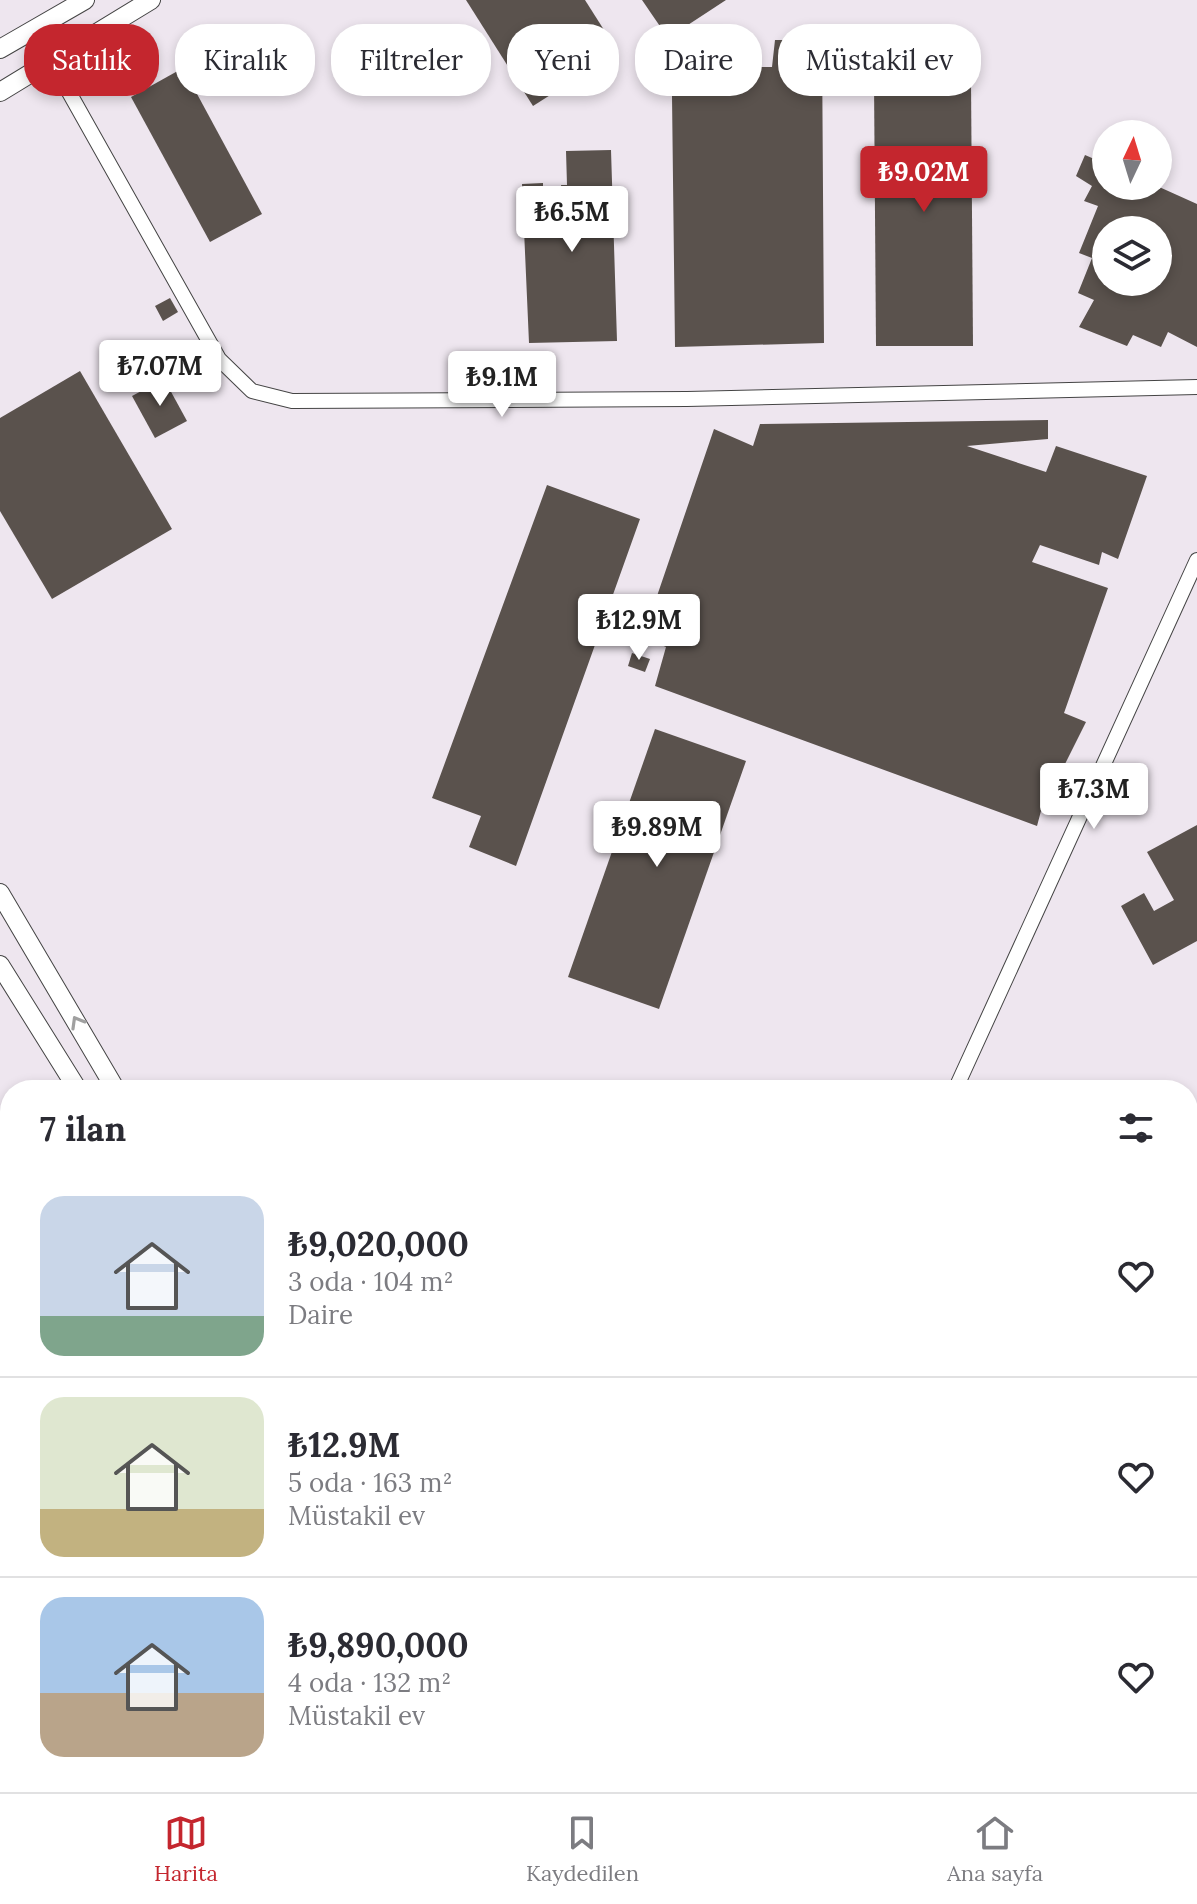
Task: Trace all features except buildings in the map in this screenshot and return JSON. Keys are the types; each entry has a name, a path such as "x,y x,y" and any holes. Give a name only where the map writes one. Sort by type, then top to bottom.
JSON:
{"street":[{"path":"44,24 85,0"},
{"path":"112,24 151,0"},
{"path":"0,49 24,36"},
{"path":"0,92 24,77"},
{"path":"71,96 219,359 252,391 292,401 687,399 1197,387"},
{"path":"960,1080 1197,560"},
{"path":"0,893 110,1080"},
{"path":"0,965 72,1080"}],"shaded area":[{"path":"0,0 1197,0 1197,1080 0,1080"}]}
